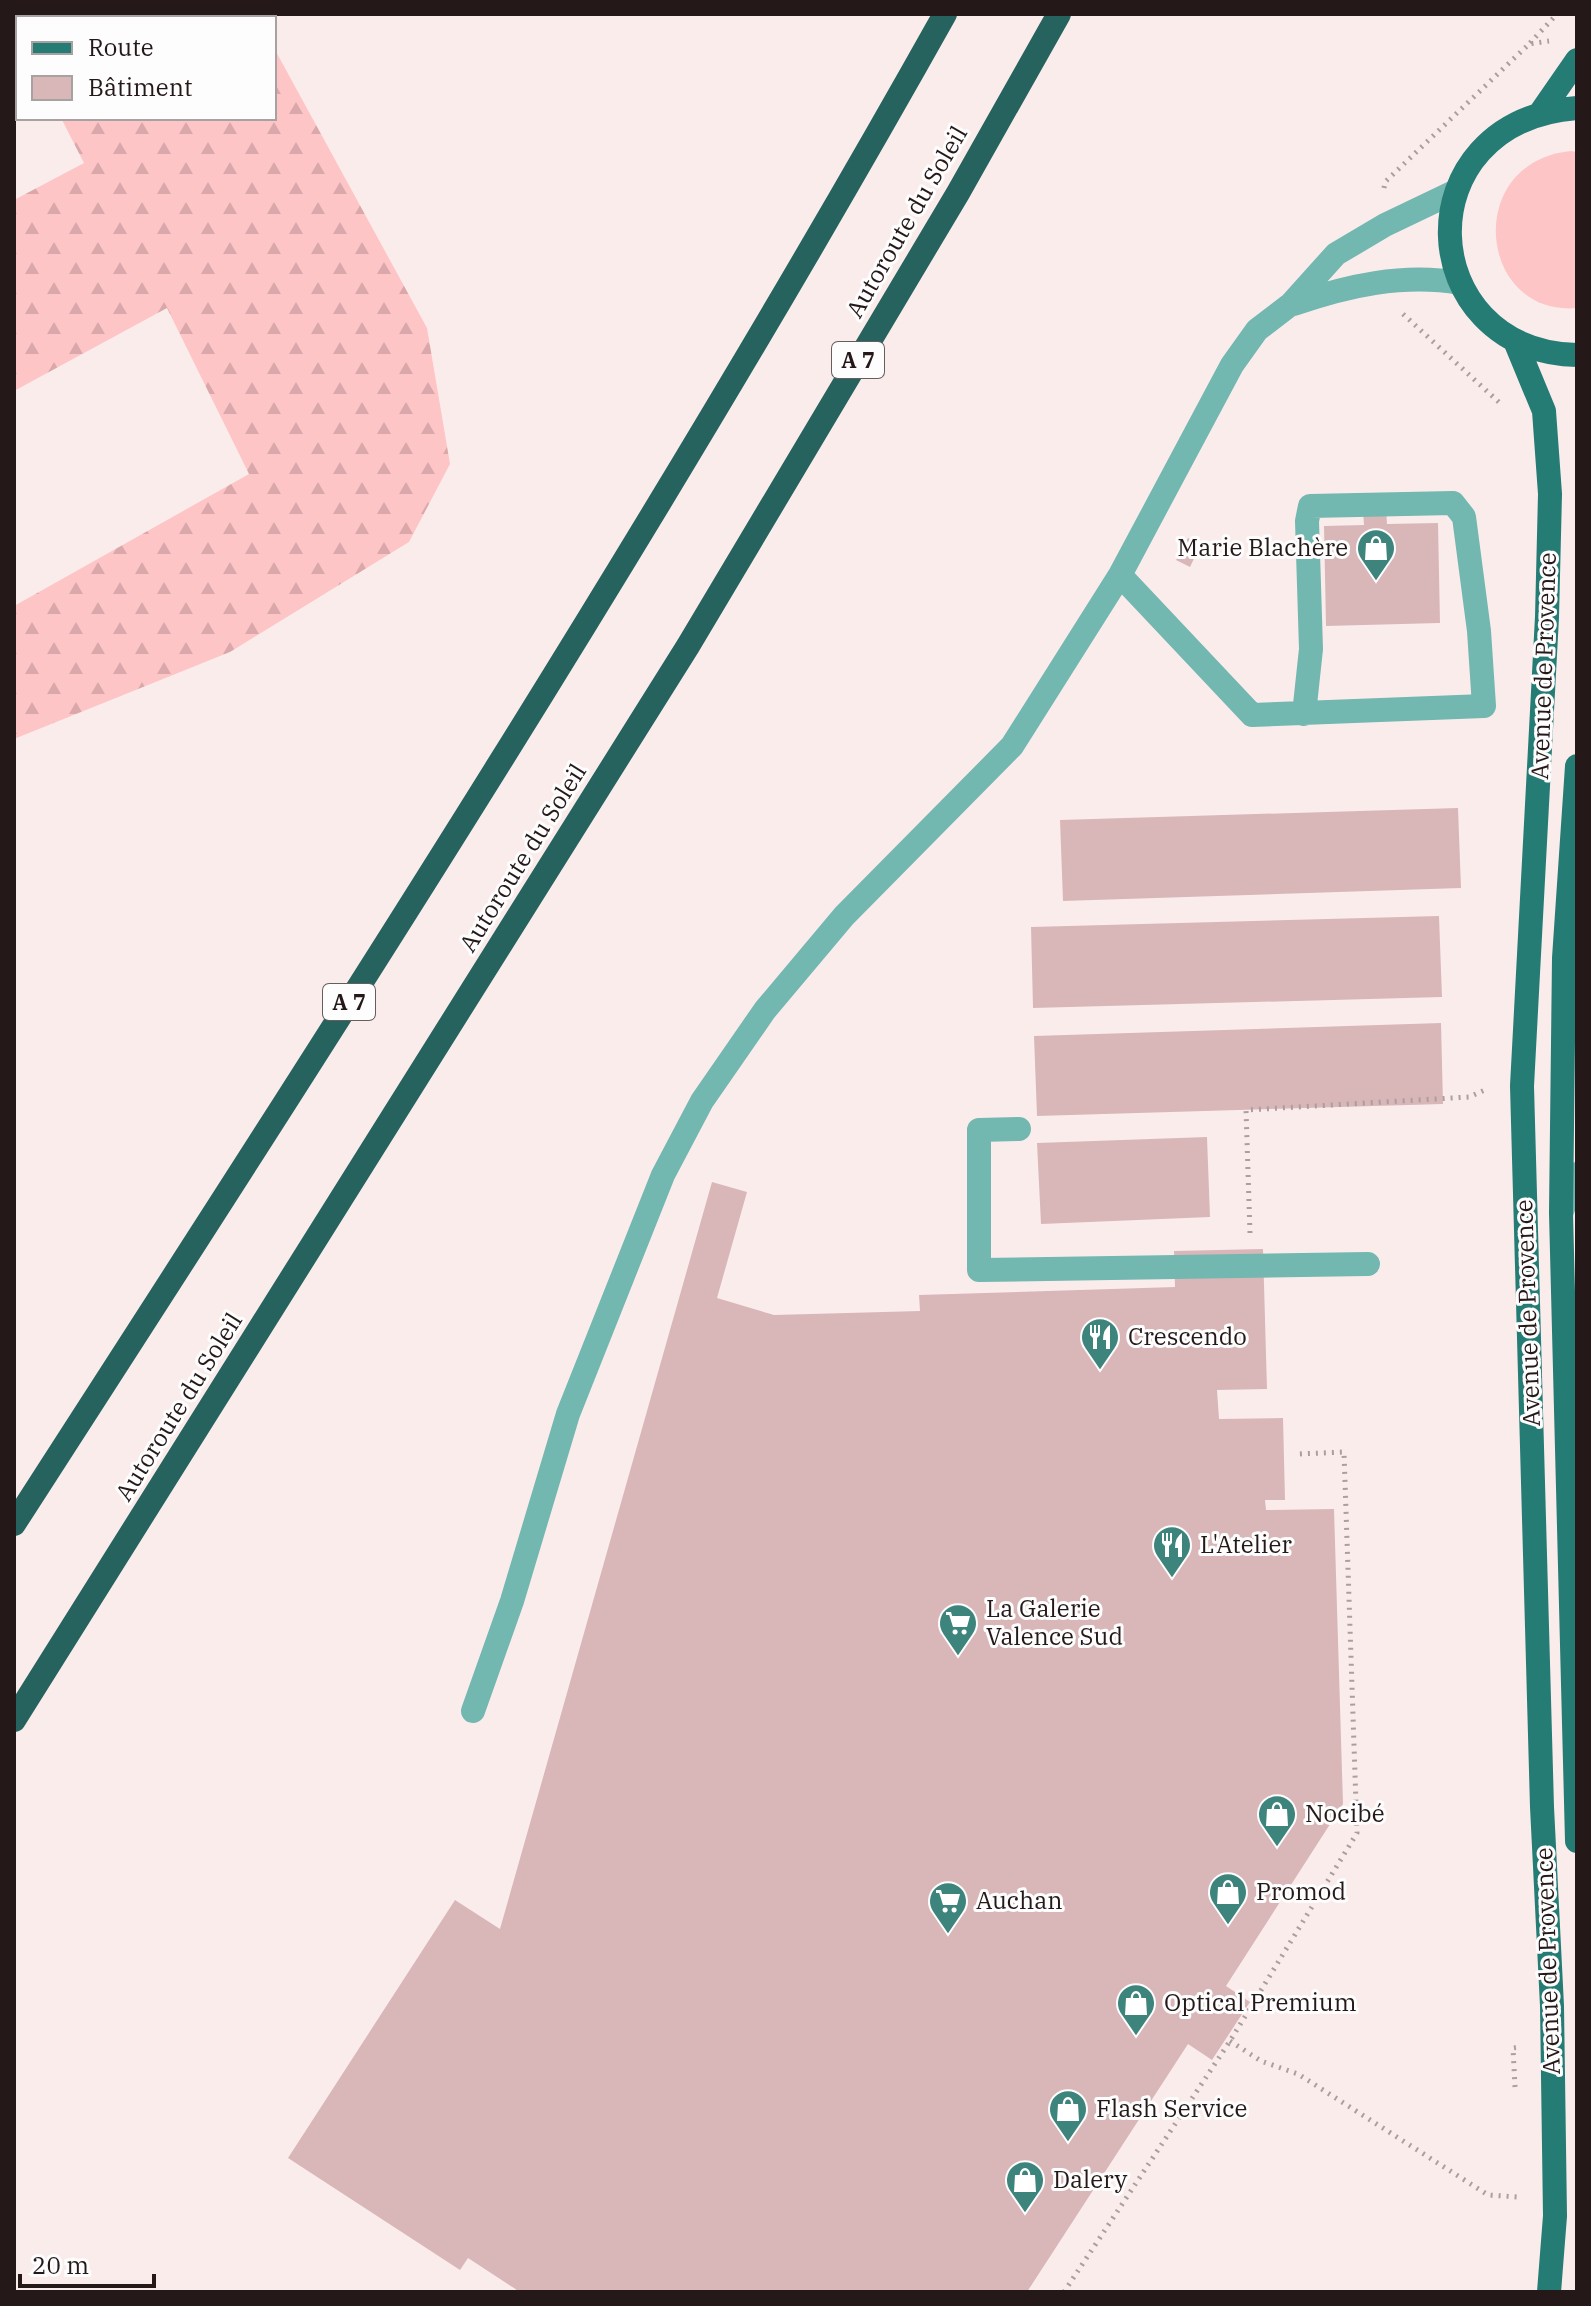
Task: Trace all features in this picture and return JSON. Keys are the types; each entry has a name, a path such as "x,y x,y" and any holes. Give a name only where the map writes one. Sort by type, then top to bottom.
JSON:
{"highway":[{"name":"A 7","path":"14,1524 278,1116 601,597 873,142 945,14"},
{"name":"Autoroute du Soleil","path":"17,1717 688,646 958,193 1059,14"}],"main road":[{"path":"1541,112 1577,60"},
{"path":"1577,108 1541,112 1513,123 1489,141 1469,164 1456,191 1449,222 1451,253 1460,283 1483,316 1515,341 1552,354 1577,355"},
{"name":"Avenue de Provence","path":"1515,341 1544,411 1550,494 1547,617 1522,1086 1541,1791 1552,2006 1555,2216 1549,2292"},
{"name":"Avenue de Provence","path":"1577,766 1564,958 1561,1213 1577,1841"}],"lane":[{"path":"473,1711 512,1601 568,1414 663,1175 702,1101 765,1010 844,916 1012,746 1120,575 1232,365 1257,330 1291,304 1336,254 1385,225 1456,191"},
{"path":"1291,304 1344,287 1430,277 1460,283"},
{"path":"1120,575 1252,715 1304,714 1484,706 1464,517 1453,503 1310,506 1307,521 1311,649 1304,714"},
{"path":"1019,1129 979,1130 979,1270 1368,1264"},
{"path":"1561,1213 1577,1174"}],"path":[{"path":"1529,44 1557,14"},
{"path":"1250,1234 1246,1110 1469,1097 1483,1089"},
{"path":"1064,2292 1230,2041 1357,1833 1344,1452 1299,1454"},
{"path":"1230,2041 1261,2061 1298,2074 1488,2195 1518,2197"}],"green space":[{"path":"14,14 257,16 16,16 16,25"},
{"path":"276,52 427,328 450,464 409,542 230,652 14,739 14,606 249,474 167,308 14,391 14,200 84,163 62,120 276,120"},
{"path":"1577,152 1577,308 1544,304 1519,289 1503,265 1496,237 1499,208 1512,181 1536,161"}],"building":[{"path":"1386,509 1387,524 1438,523 1440,623 1326,626 1324,526 1364,525 1363,510"},
{"path":"1188,538 1201,544 1190,567 1176,560"},
{"path":"1458,808 1461,888 1063,901 1060,820"},
{"path":"1439,916 1442,997 1033,1008 1031,927"},
{"path":"1441,1023 1443,1104 1037,1116 1034,1036"},
{"path":"1207,1137 1210,1217 1041,1224 1037,1143"},
{"name":"La Galerie Valence Sud","path":"712,1182 747,1192 717,1298 774,1315 920,1311 919,1295 1175,1287 1174,1251 1263,1249 1267,1389 1217,1390 1219,1419 1283,1418 1285,1500 1265,1500 1266,1510 1334,1509 1343,1804 1226,1986 1250,2002 1212,2060 1188,2044 1027,2292 520,2292 468,2258 460,2270 288,2158 455,1900 500,1929"}],"place":[{"name":"Marie Blachère","path":"1376,582"},
{"name":"Crescendo","path":"1100,1371"},
{"name":"L'Atelier","path":"1172,1579"},
{"name":"La Galerie Valence Sud","path":"958,1657"},
{"name":"Nocibé","path":"1277,1848"},
{"name":"Promod","path":"1228,1926"},
{"name":"Auchan","path":"948,1935"},
{"name":"Optical Premium","path":"1136,2037"},
{"name":"Flash Service","path":"1068,2143"},
{"name":"Dalery","path":"1025,2214"}]}
